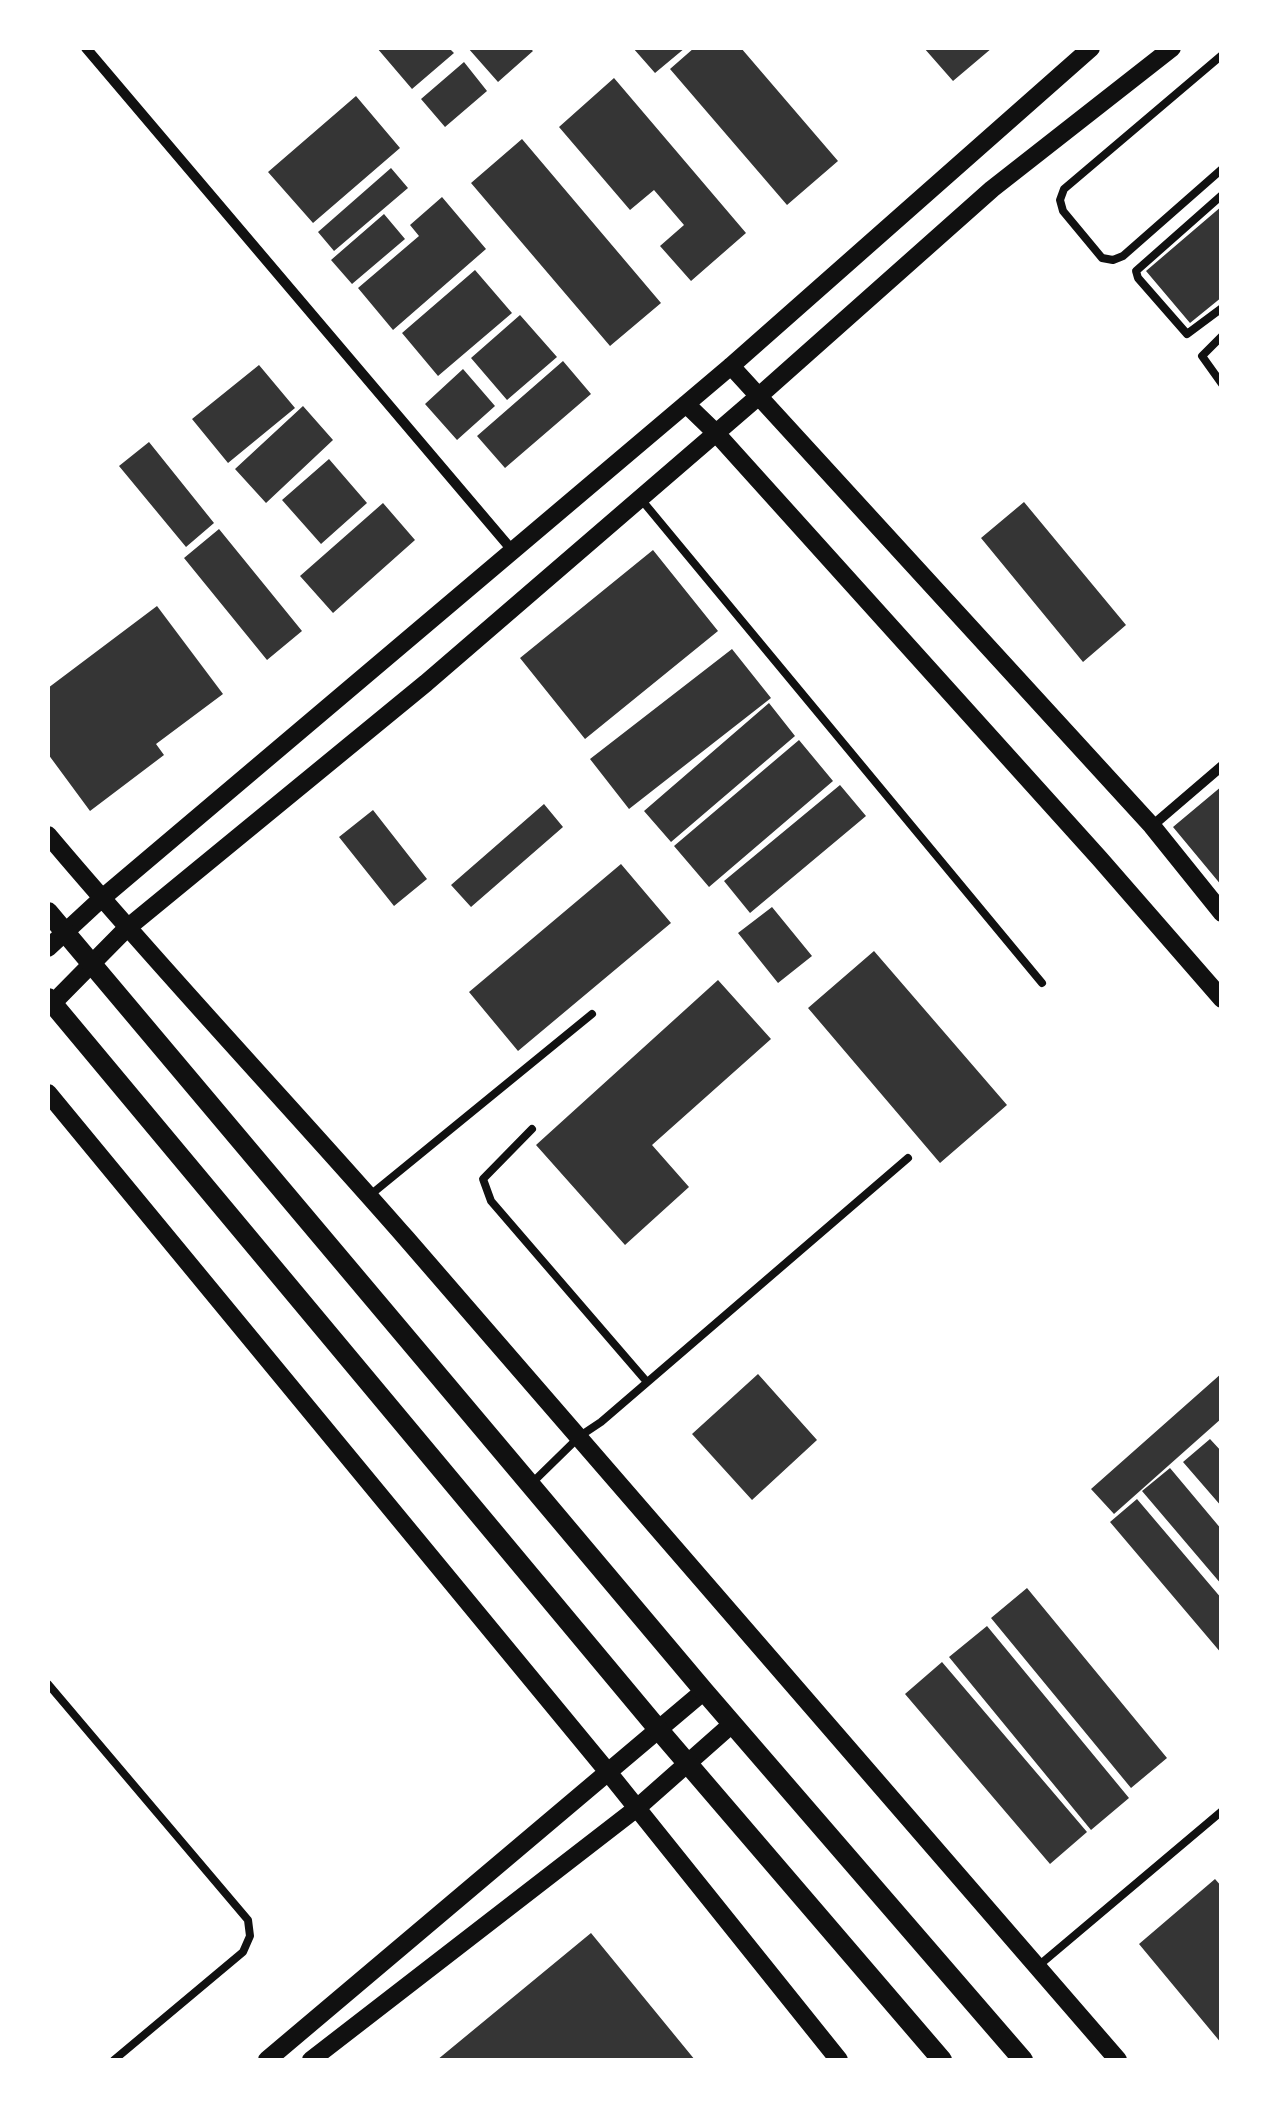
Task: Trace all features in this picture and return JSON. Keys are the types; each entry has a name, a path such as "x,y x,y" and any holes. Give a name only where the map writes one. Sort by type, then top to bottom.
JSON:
{"main road":[{"path":"48,912 732,1724 1023,2060"},
{"path":"50,1001 658,1730 942,2060"}],"street":[{"path":"86,48 512,550"},
{"path":"48,948 732,366 1091,48"},
{"path":"50,1001 126,929 426,683 992,189 1172,48"},
{"path":"732,366 1152,826 1222,913"},
{"path":"686,404 1100,859 1222,1000"},
{"path":"1152,826 1222,766"},
{"path":"48,836 126,929 580,1436 1118,2060"},
{"path":"48,1093 608,1772 839,2060"},
{"path":"267,2060 704,1691"},
{"path":"311,2060 637,1808 732,1724"}],"lane":[{"path":"1222,55 1064,188 1060,200 1064,211 1102,258 1113,260 1123,256 1222,169"},
{"path":"1222,195 1136,271 1187,334 1222,308"},
{"path":"1222,336 1202,356 1222,384"},
{"path":"640,498 1042,984"},
{"path":"369,1196 592,1014"},
{"path":"532,1129 483,1179 491,1201 647,1382"},
{"path":"530,1485 580,1436 908,1158"},
{"path":"48,1684 248,1920 250,1936 243,1952 114,2060"},
{"path":"1037,1967 1222,1811"}],"building":[{"path":"377,48 449,48 454,53 412,89"},
{"path":"468,48 530,48 533,51 498,82"},
{"path":"633,48 685,48 655,73"},
{"path":"694,48 741,48 838,161 787,205 670,69"},
{"path":"924,48 992,48 953,81"},
{"path":"464,62 487,91 445,127 421,99"},
{"path":"614,78 746,233 691,281 660,246 684,225 654,190 630,210 559,127"},
{"path":"356,96 400,148 313,223 268,172"},
{"path":"522,139 661,303 610,346 471,183"},
{"path":"391,168 408,188 334,251 318,232"},
{"path":"442,197 486,249 393,330 358,288 419,236 410,225"},
{"path":"1222,206 1222,297 1190,323 1146,271"},
{"path":"384,214 405,239 352,284 331,260"},
{"path":"475,270 512,313 438,376 402,333"},
{"path":"520,315 557,357 507,400 471,358"},
{"path":"563,361 591,394 505,468 477,436"},
{"path":"259,365 295,408 228,463 192,419"},
{"path":"463,369 495,406 457,440 425,404"},
{"path":"303,406 333,440 266,503 235,469"},
{"path":"149,442 214,523 186,547 119,466"},
{"path":"329,459 367,503 321,544 282,500"},
{"path":"1024,502 1126,625 1083,662 981,538"},
{"path":"383,503 415,540 333,613 300,576"},
{"path":"219,529 302,631 267,660 184,558"},
{"path":"653,550 718,631 585,739 520,658"},
{"path":"157,606 223,694 156,744 164,755 90,811 48,754 48,688"},
{"path":"732,649 771,698 629,809 590,759"},
{"path":"769,703 795,736 671,842 644,811"},
{"path":"799,740 833,781 709,887 674,846"},
{"path":"840,785 866,816 750,913 724,881"},
{"path":"1222,786 1222,886 1173,827"},
{"path":"544,804 563,827 471,907 451,885"},
{"path":"373,810 427,879 394,906 339,837"},
{"path":"621,864 671,923 518,1051 469,992"},
{"path":"772,907 812,956 778,983 738,933"},
{"path":"874,951 1007,1105 940,1163 808,1008"},
{"path":"718,980 771,1039 652,1145 689,1187 625,1245 536,1145"},
{"path":"1222,1373 1222,1418 1114,1514 1091,1489"},
{"path":"758,1374 817,1440 752,1500 692,1434"},
{"path":"1210,1439 1222,1452 1222,1507 1183,1462"},
{"path":"1170,1468 1222,1530 1222,1585 1142,1491"},
{"path":"1137,1499 1222,1599 1222,1654 1110,1522"},
{"path":"1027,1588 1167,1758 1131,1788 991,1618"},
{"path":"987,1626 1129,1798 1091,1830 949,1657"},
{"path":"942,1662 1087,1832 1050,1864 905,1694"},
{"path":"1215,1879 1222,1887 1222,2044 1139,1944"},
{"path":"591,1933 695,2060 437,2060"}]}
